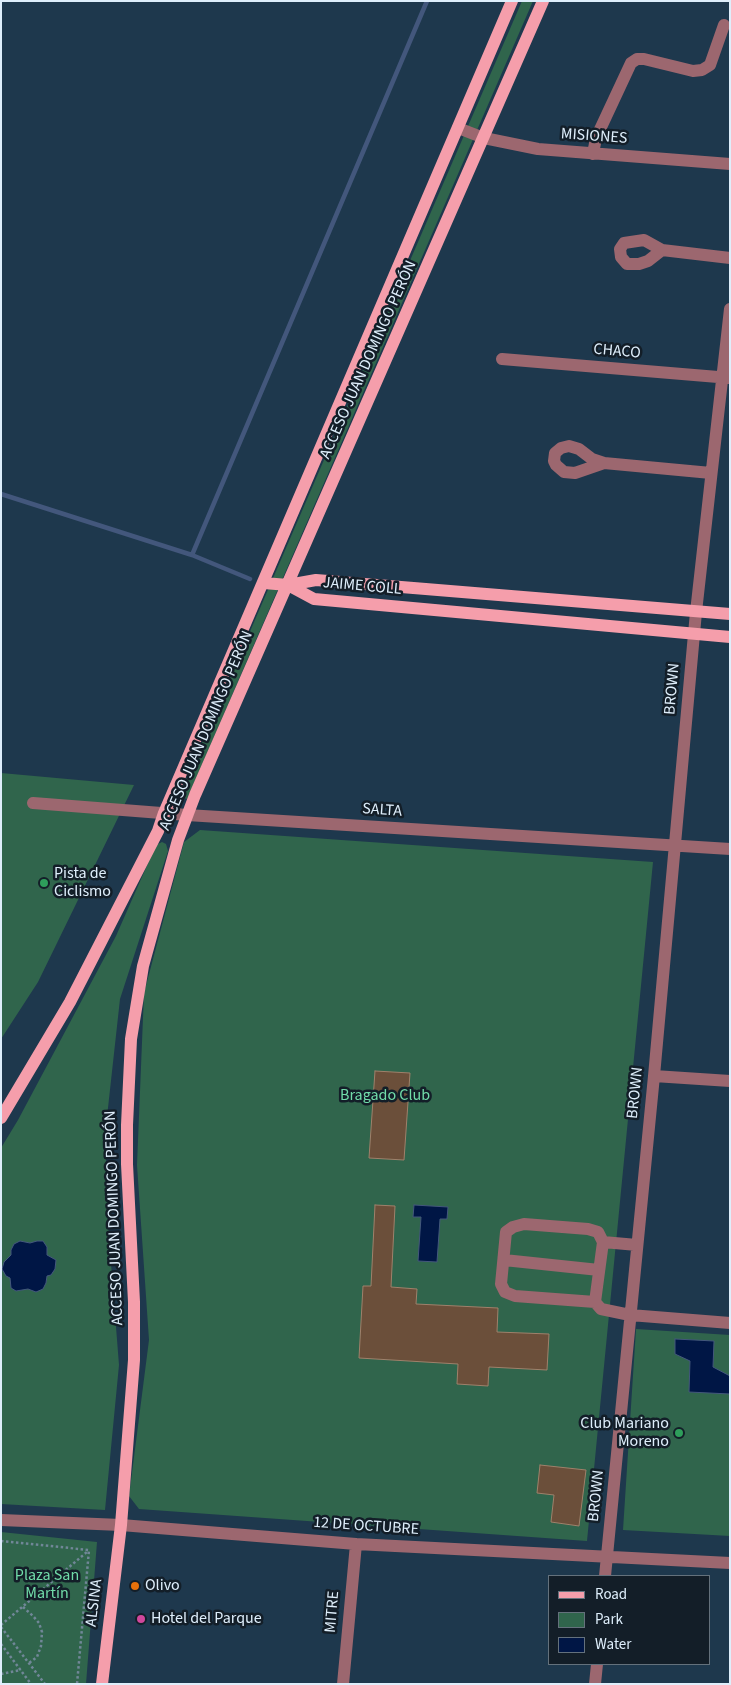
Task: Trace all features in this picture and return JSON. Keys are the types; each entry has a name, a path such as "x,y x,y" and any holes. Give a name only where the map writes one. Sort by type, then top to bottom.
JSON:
{"main road":[{"name":"ACCESO JUAN DOMINGO PERÓN","path":"1,1118 74,994 158,832 164,813 512,1"},
{"name":"ACCESO JUAN DOMINGO PERÓN","path":"121,1525 134,1360 134,1302 127,1164 131,1038 143,966 178,840 187,815 543,1"},
{"name":"JAIME COLL","path":"288,585 316,580 730,614"},
{"path":"264,583 288,585"},
{"name":"JAIME COLL","path":"288,585 314,598 730,636"},
{"name":"ALSINA","path":"102,1684 121,1525"}],"street":[{"path":"593,154 596,138 631,62 637,59 644,59 692,71 702,70 710,65 724,25"},
{"name":"MISIONES","path":"458,128 484,138 538,149 730,164"},
{"path":"662,250 730,258"},
{"name":"BROWN","path":"605,1575 676,846 696,612 711,472 726,378 730,309"},
{"name":"CHACO","path":"502,359 726,378"},
{"path":"604,463 711,472"},
{"name":"SALTA","path":"33,803 187,815 730,850"},
{"path":"654,1076 730,1081"},
{"path":"595,1302 602,1242 598,1232 588,1229 524,1224 513,1227 506,1232 501,1284 505,1292 515,1296 595,1302 601,1309 630,1315 730,1324"},
{"path":"602,1242 637,1245"},
{"path":"504,1260 599,1270"},
{"name":"12 DE OCTUBRE","path":"1,1520 121,1525 356,1544 730,1563"},
{"name":"MITRE","path":"343,1684 356,1544"},
{"path":"595,1684 597,1665"}],"path":[{"path":"1,1541 89,1550"},
{"path":"45,1684 1,1626 89,1550"},
{"path":"77,1684 89,1550"},
{"path":"23,1606 39,1624 42,1632 41,1646 37,1657 30,1663"},
{"path":"2,1645 31,1684"},
{"path":"1,1674 21,1670"}],"green space":[{"path":"522,1 533,1 187,799 179,796"},
{"name":"Pista de Ciclismo","path":"1,773 134,785 38,982 1,1039"},
{"name":"Bragado Club","path":"200,830 653,862 587,1541 139,1509 129,1496 149,1340 137,1165 144,993 184,842"},
{"path":"162,842 166,844 168,851 120,999 105,1135 109,1238 119,1365 105,1510 1,1504 1,1148 18,1120 116,936 156,845"},
{"name":"Club Mariano Moreno","path":"636,1329 730,1335 730,1536 623,1530"},
{"name":"Plaza San Martín","path":"1,1532 97,1542 86,1684 1,1684"}],"water":[{"path":"414,1205 448,1207 447,1219 440,1219 437,1262 418,1261 421,1217 413,1217"},
{"path":"20,1241 30,1243 43,1241 47,1247 47,1255 56,1260 55,1269 51,1275 47,1276 43,1289 36,1292 28,1289 16,1291 11,1288 10,1278 6,1276 2,1269 4,1262 11,1255 14,1244"},
{"path":"675,1339 714,1341 713,1367 730,1376 730,1394 689,1392 690,1361 675,1354"}],"building":[{"path":"375,1071 410,1073 404,1160 369,1158"},
{"path":"375,1205 395,1206 391,1287 417,1289 416,1304 498,1308 497,1332 549,1334 547,1370 489,1367 488,1386 457,1384 458,1364 359,1358 363,1286 371,1286"},
{"path":"540,1465 586,1470 579,1526 551,1522 554,1495 537,1493"}],"waterway":[{"path":"192,555 427,1"},
{"path":"1,494 192,555 250,579"}],"place":[{"name":"Pista de Ciclismo","path":"44,883"},
{"name":"Club Mariano Moreno","path":"679,1433"},
{"name":"Olivo","path":"135,1586"},
{"name":"Hotel del Parque","path":"141,1619"}]}
